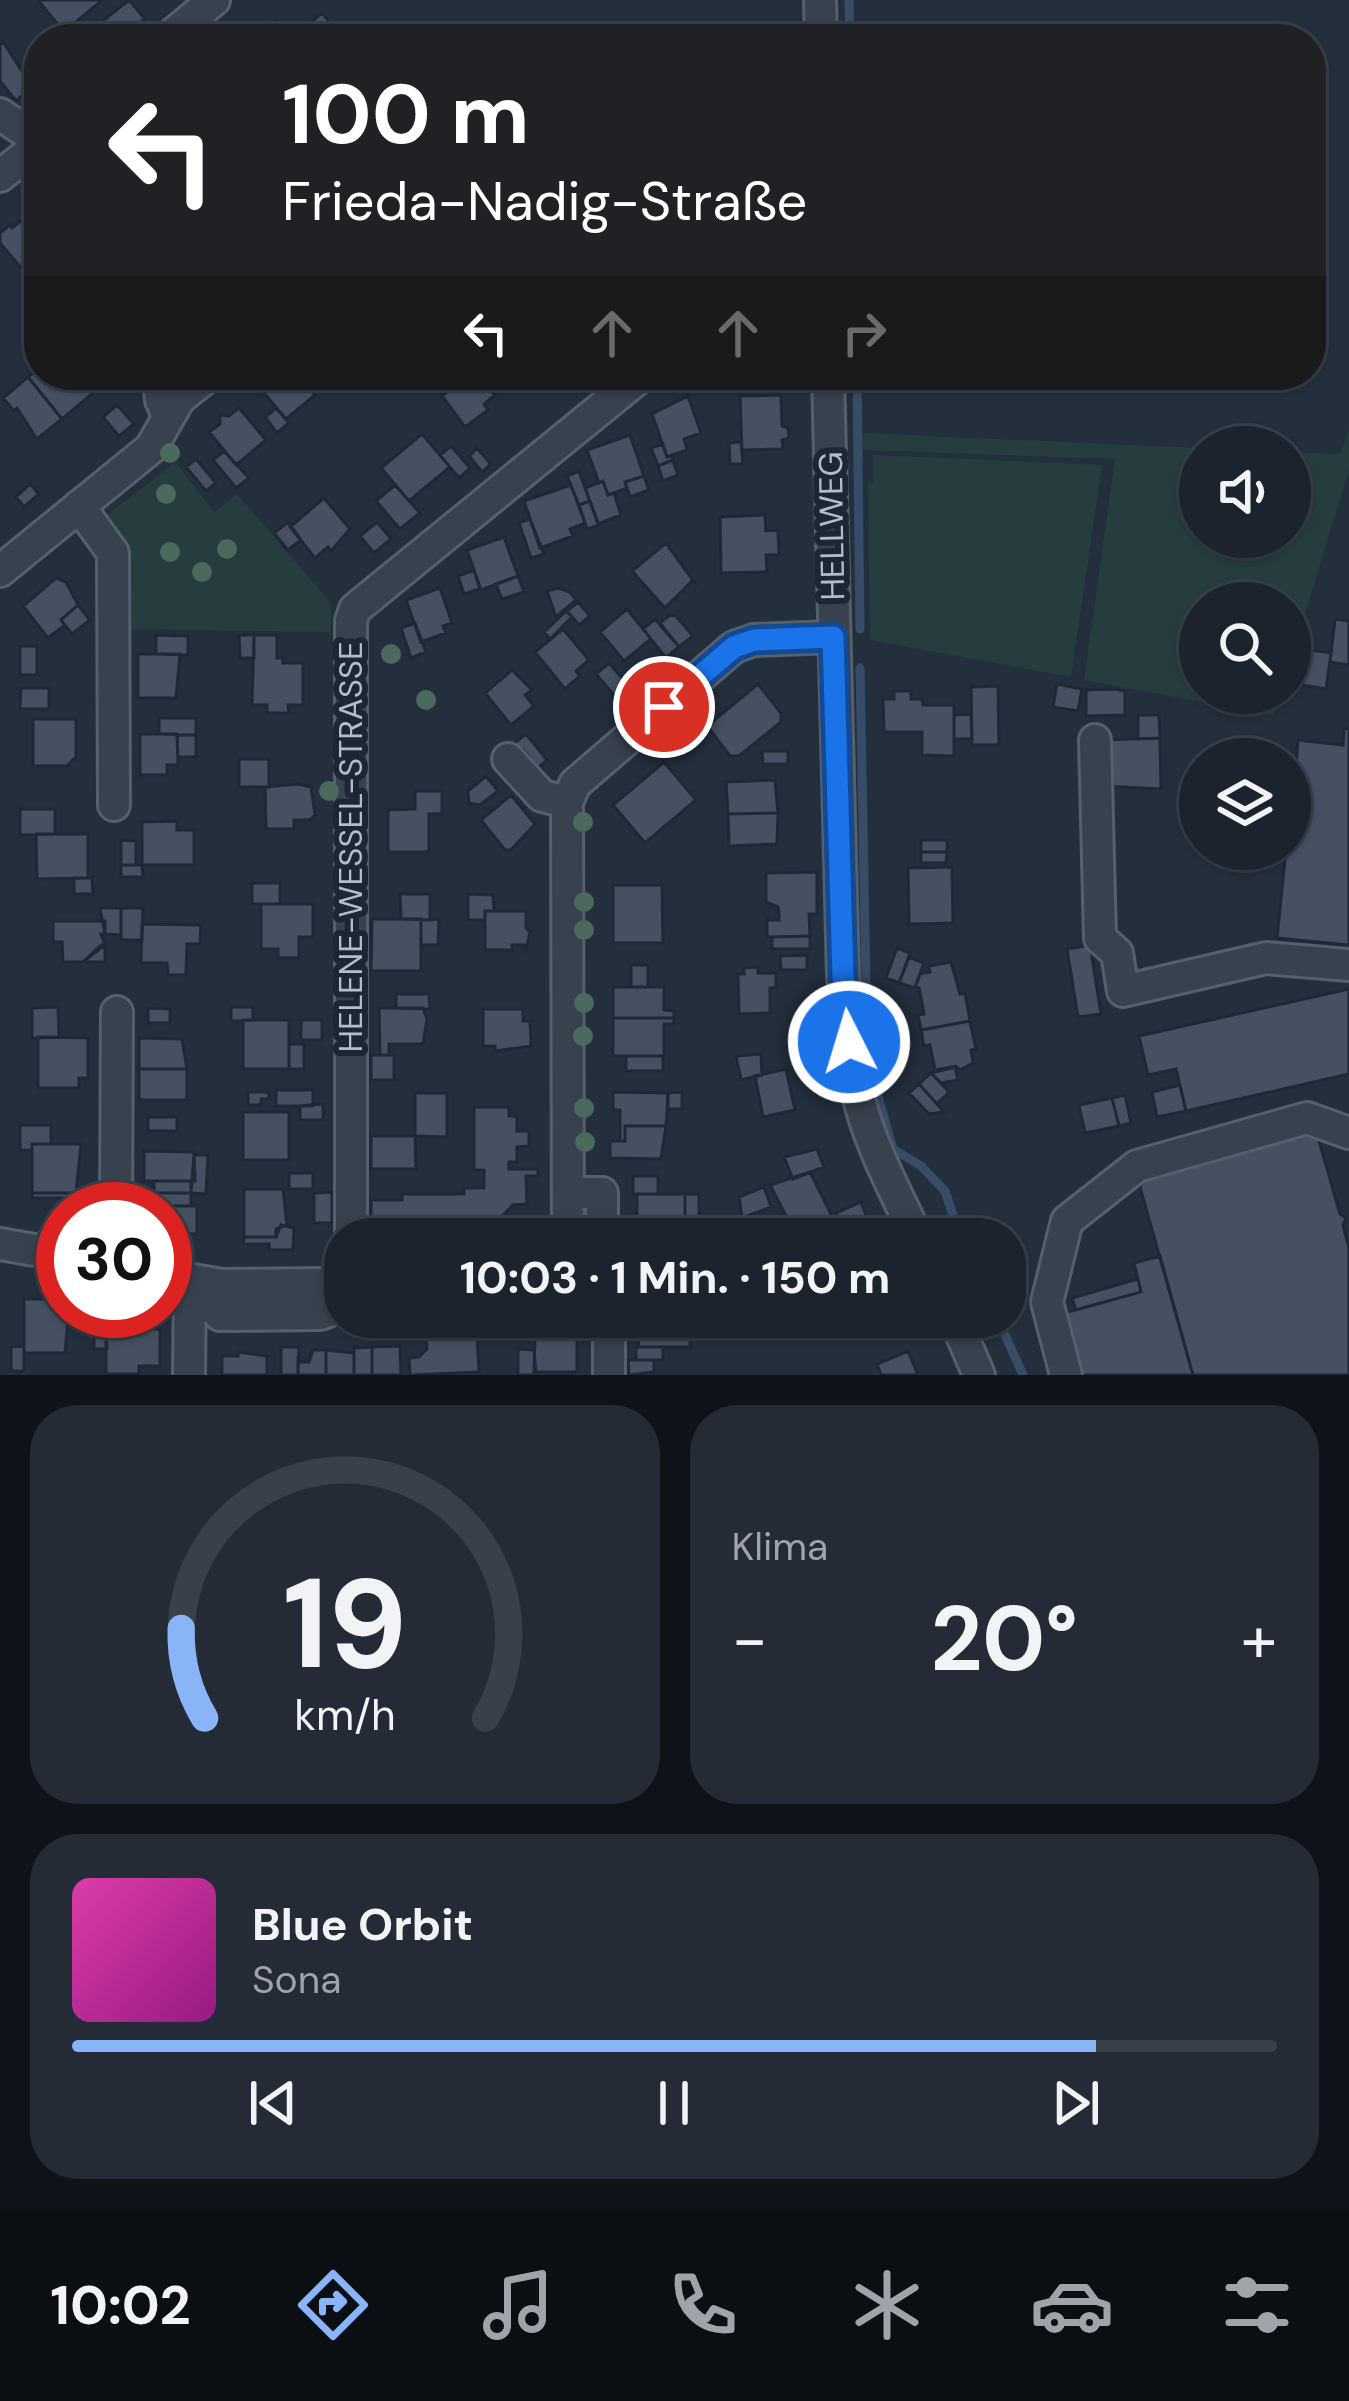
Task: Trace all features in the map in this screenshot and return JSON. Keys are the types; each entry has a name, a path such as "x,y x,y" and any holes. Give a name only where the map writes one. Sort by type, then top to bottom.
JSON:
{"street":[{"path":"185,24 214,0"},
{"path":"0,176 24,156"},
{"path":"160,390 169,416"},
{"path":"0,571 152,448 179,399 190,390"},
{"name":"HELENE-WESSEL-STRASSE","path":"351,1218 351,621 355,609 623,390"},
{"name":"HELLWEG","path":"828,390 843,976 849,1042 857,1093 872,1140 907,1218"},
{"path":"79,506 113,553 114,806"},
{"path":"568,1218 568,802 575,784 734,647 754,640 833,637"},
{"path":"1095,740 1100,938 1118,953 1123,991 1266,958 1349,965"},
{"path":"508,759 542,796 568,802"},
{"path":"116,1182 117,1012"},
{"path":"1066,1375 1047,1302 1067,1221 1137,1166 1306,1118 1349,1133"},
{"path":"568,1193 602,1193 602,1218"},
{"path":"0,1244 36,1251"},
{"path":"192,1280 324,1286"},
{"path":"185,1338 189,1375"},
{"path":"609,1338 609,1375"},
{"path":"963,1338 979,1375"}],"green space":[{"path":"1349,429 1349,469 1311,595 1311,582 1179,582 1179,698 1084,680 1115,459 863,450 863,433 1179,447 1179,558 1311,558 1311,453 1340,454"},
{"path":"873,455 1102,465 1071,677 870,640 868,483 873,482"},
{"path":"175,462 214,512 237,494 331,603 331,632 122,629 105,517"}],"building":[{"path":"38,0 101,1 74,24 58,24"},
{"path":"129,0 145,19 138,24 107,24 104,20"},
{"path":"322,13 331,24 308,24"},
{"path":"0,44 24,69 24,96 16,101 0,81"},
{"path":"24,218 24,271 0,243 0,233"},
{"path":"24,380 24,390 39,390 62,419 37,439 17,408 14,411 3,398"},
{"path":"39,390 89,390 92,394 62,419"},
{"path":"261,390 311,390 315,395 286,419"},
{"path":"449,390 490,390 495,395 484,404 488,410 465,427 442,396"},
{"path":"781,395 782,426 788,428 789,438 782,440 783,449 742,450 740,396"},
{"path":"688,396 701,433 684,439 687,450 667,457 652,414"},
{"path":"117,405 134,424 119,436 103,417"},
{"path":"239,408 266,440 236,465 209,432 220,424 220,415 229,416"},
{"path":"276,408 289,423 277,433 265,417"},
{"path":"422,434 450,467 409,501 381,468"},
{"path":"630,435 644,476 608,495 587,450"},
{"path":"741,442 743,464 730,464 729,443"},
{"path":"663,444 673,460 658,466 651,448"},
{"path":"451,446 470,468 459,478 440,455"},
{"path":"477,448 491,464 482,472 469,456"},
{"path":"224,451 249,478 236,488 213,460"},
{"path":"196,459 216,483 206,491 186,467"},
{"path":"673,460 678,475 663,481 658,466"},
{"path":"579,471 590,501 579,505 567,476"},
{"path":"644,476 649,490 630,497 625,482"},
{"path":"603,481 608,495 614,493 621,515 598,524 585,488"},
{"path":"30,484 39,494 24,507 16,497"},
{"path":"395,485 420,513 400,529 376,501"},
{"path":"571,485 585,523 570,529 573,536 540,548 524,501"},
{"path":"324,498 350,529 331,551 328,547 315,558 290,527"},
{"path":"590,501 599,525 587,529 579,505"},
{"path":"765,515 766,531 778,530 779,555 766,555 767,572 721,573 720,517"},
{"path":"530,519 544,554 531,558 519,523"},
{"path":"288,522 301,540 288,550 274,533"},
{"path":"377,522 391,539 374,553 360,536"},
{"path":"504,537 518,576 481,590 467,550"},
{"path":"666,543 695,583 665,608 632,571"},
{"path":"474,570 480,589 464,594 458,576"},
{"path":"518,576 524,592 502,599 496,584"},
{"path":"56,578 66,582 78,605 61,620 65,625 48,638 23,606"},
{"path":"440,588 452,623 443,626 446,633 421,642 406,600"},
{"path":"558,588 576,600 556,617 547,591"},
{"path":"578,602 590,616 579,625 567,611"},
{"path":"78,605 90,620 72,634 61,620"},
{"path":"627,609 651,639 624,661 600,632"},
{"path":"566,611 572,617 550,639 544,632"},
{"path":"670,615 693,636 679,647 660,623"},
{"path":"655,619 679,647 666,658 643,629"},
{"path":"1335,619 1349,621 1349,665 1330,662"},
{"path":"415,623 426,652 411,658 401,628"},
{"path":"563,629 589,660 565,689 535,652"},
{"path":"156,635 188,636 188,655 156,654"},
{"path":"239,635 254,635 254,658 240,658"},
{"path":"254,635 277,635 277,658 283,658 283,663 303,663 303,705 288,705 289,713 267,713 267,705 252,705"},
{"path":"20,646 37,646 37,675 20,675"},
{"path":"1311,650 1331,653 1326,689 1311,686"},
{"path":"138,654 180,654 176,698 138,698"},
{"path":"609,663 631,688 617,699 596,674"},
{"path":"512,670 532,690 525,695 534,706 511,725 485,693"},
{"path":"758,684 781,713 781,722 739,756 730,756 707,726"},
{"path":"1057,684 1082,689 1078,711 1053,707"},
{"path":"998,686 999,745 972,745 971,687"},
{"path":"21,688 49,688 49,709 20,709"},
{"path":"1086,690 1125,691 1125,715 1086,716"},
{"path":"894,691 911,691 911,699 922,699 923,705 954,705 954,756 922,755 922,732 884,732 883,699 894,699"},
{"path":"971,714 972,739 954,739 954,715"},
{"path":"1138,715 1159,715 1160,738 1138,739"},
{"path":"159,718 196,718 196,735 159,734"},
{"path":"33,719 76,719 76,757 67,766 33,766"},
{"path":"1344,728 1349,729 1349,945 1277,938 1284,870 1311,870 1311,741 1343,745"},
{"path":"140,734 177,734 178,765 167,765 167,775 140,775"},
{"path":"526,734 547,760 538,768 512,745"},
{"path":"177,735 196,735 196,757 178,757"},
{"path":"1160,738 1161,789 1103,786 1102,740"},
{"path":"762,751 788,751 788,764 763,764"},
{"path":"239,759 269,759 269,787 239,787"},
{"path":"664,762 696,800 645,843 613,805"},
{"path":"486,776 498,791 480,805 469,803 468,791"},
{"path":"775,780 778,813 728,814 726,782"},
{"path":"265,787 311,787 315,815 310,820 294,820 294,829 266,829"},
{"path":"415,791 442,791 442,814 429,814 429,852 388,852 388,810 415,809"},
{"path":"511,795 535,824 511,850 505,850 481,820"},
{"path":"20,809 55,809 55,834 20,835"},
{"path":"778,813 777,844 729,846 728,814"},
{"path":"177,821 177,830 194,830 194,865 142,865 142,822"},
{"path":"36,834 88,834 88,878 37,879"},
{"path":"121,840 136,841 136,865 121,865"},
{"path":"921,840 947,840 947,852 921,852"},
{"path":"921,852 947,852 946,863 921,863"},
{"path":"121,865 142,865 143,877 121,877"},
{"path":"952,867 953,923 909,924 908,868"},
{"path":"817,872 817,914 809,914 810,936 767,937 767,916 779,920 779,916 778,907 766,902 766,873"},
{"path":"74,878 92,878 93,894 74,894"},
{"path":"252,883 280,883 280,904 252,904"},
{"path":"613,885 662,885 663,943 613,943"},
{"path":"400,894 430,894 430,920 401,919"},
{"path":"468,894 493,895 494,911 485,911 485,920 468,920"},
{"path":"261,904 313,904 313,937 299,937 299,958 278,958 278,949 261,949"},
{"path":"100,908 121,908 121,935 105,934"},
{"path":"121,908 143,908 142,940 121,940"},
{"path":"485,911 526,911 530,932 526,950 524,945 512,945 512,950 485,950"},
{"path":"372,919 421,919 421,971 371,971"},
{"path":"439,919 438,945 421,945 421,920"},
{"path":"53,921 105,921 105,934 101,934 105,945 83,962 63,962 62,942 53,942"},
{"path":"142,924 201,925 200,944 187,944 186,975 168,975 167,963 141,963"},
{"path":"810,936 810,949 772,949 772,937"},
{"path":"105,945 105,962 83,962"},
{"path":"1090,945 1101,1014 1078,1017 1067,949"},
{"path":"897,948 910,953 899,983 886,978"},
{"path":"807,955 807,970 781,970 780,956"},
{"path":"909,957 924,963 915,988 899,983"},
{"path":"951,962 960,994 965,993 970,1021 921,1030 918,1015 924,1014 915,987 920,974 930,972 929,966"},
{"path":"631,965 648,965 648,987 631,987"},
{"path":"758,967 758,973 776,973 776,988 770,988 770,1013 739,1014 738,974 744,974 744,968"},
{"path":"613,987 664,987 664,1010 674,1011 674,1018 613,1018"},
{"path":"1349,989 1349,1074 1186,1111 1176,1069 1148,1075 1139,1036"},
{"path":"396,994 429,994 430,1009 396,1008"},
{"path":"58,1007 59,1037 32,1038 32,1008"},
{"path":"231,1007 253,1007 253,1020 231,1021"},
{"path":"148,1008 170,1009 170,1023 148,1023"},
{"path":"379,1008 423,1008 427,1019 423,1044 389,1044 389,1055 380,1055"},
{"path":"483,1009 523,1009 523,1021 530,1021 531,1046 495,1051 495,1046 483,1046"},
{"path":"613,1018 674,1018 674,1024 664,1024 664,1056 613,1056"},
{"path":"243,1020 289,1020 289,1069 243,1069"},
{"path":"301,1020 322,1020 322,1040 301,1040"},
{"path":"970,1021 976,1049 971,1050 973,1063 960,1070 956,1066 935,1070 921,1030"},
{"path":"821,1022 822,1043 801,1044 800,1023"},
{"path":"38,1037 88,1038 88,1078 79,1078 79,1088 38,1088"},
{"path":"139,1038 182,1039 187,1069 139,1069"},
{"path":"289,1044 304,1044 304,1069 289,1069"},
{"path":"761,1054 762,1075 741,1080 736,1056"},
{"path":"371,1055 394,1055 394,1079 399,1080 371,1080"},
{"path":"626,1056 663,1056 663,1071 626,1071"},
{"path":"955,1067 958,1080 941,1083 931,1073"},
{"path":"139,1069 187,1069 187,1100 139,1100"},
{"path":"786,1069 795,1110 763,1117 755,1076"},
{"path":"931,1073 949,1092 937,1104 919,1084"},
{"path":"919,1084 944,1112 929,1114 909,1093"},
{"path":"1180,1085 1186,1111 1157,1117 1152,1092"},
{"path":"276,1090 313,1090 313,1106 276,1106"},
{"path":"248,1092 269,1092 269,1099 248,1105"},
{"path":"613,1092 668,1093 666,1126 625,1126 625,1141 620,1141 620,1110 613,1110"},
{"path":"682,1092 682,1109 668,1109 668,1093"},
{"path":"415,1093 447,1093 447,1137 415,1136"},
{"path":"1125,1095 1131,1123 1119,1126 1112,1098"},
{"path":"1112,1098 1119,1126 1085,1133 1079,1105"},
{"path":"323,1104 323,1120 300,1120 300,1106"},
{"path":"474,1107 509,1107 509,1116 517,1116 517,1131 529,1131 529,1146 517,1147 517,1162 509,1162 509,1169 538,1169 538,1176 526,1176 527,1204 513,1205 500,1218 371,1218 371,1200 402,1200 402,1194 464,1194 464,1188 484,1188 484,1170 474,1170"},
{"path":"243,1112 289,1112 289,1160 243,1160"},
{"path":"148,1117 177,1117 177,1131 148,1131"},
{"path":"20,1125 51,1125 51,1144 32,1144 32,1150 20,1150"},
{"path":"625,1126 666,1126 661,1159 610,1158 610,1141 625,1141"},
{"path":"1301,1128 1318,1137 1340,1214 1346,1218 1349,1375 1193,1375 1140,1187 1150,1170"},
{"path":"371,1136 415,1136 416,1169 371,1169"},
{"path":"32,1144 81,1144 77,1182 36,1182 36,1193 32,1193"},
{"path":"817,1149 824,1167 793,1179 784,1157"},
{"path":"144,1151 194,1152 195,1181 144,1181"},
{"path":"194,1155 208,1155 206,1194 192,1193"},
{"path":"810,1172 832,1216 787,1218 770,1185"},
{"path":"289,1173 313,1173 313,1189 289,1189"},
{"path":"633,1176 658,1176 658,1194 633,1194"},
{"path":"764,1187 771,1207 742,1218 739,1197"},
{"path":"244,1189 283,1189 287,1225 276,1229 276,1237 244,1237"},
{"path":"332,1192 332,1218 324,1218 324,1223 314,1223 314,1193"},
{"path":"637,1194 685,1194 685,1218 637,1218"},
{"path":"685,1194 699,1194 699,1218 685,1218"},
{"path":"861,1202 867,1218 838,1218 836,1213"},
{"path":"192,1206 197,1206 197,1234 192,1234"},
{"path":"281,1225 294,1228 293,1250 243,1244 244,1237 276,1237"},
{"path":"1160,1256 1193,1375 1081,1375 1064,1313 1141,1292 1134,1263"},
{"path":"1138,1279 1141,1292 1076,1310 1072,1298"},
{"path":"24,1299 36,1299 36,1338 66,1338 65,1353 24,1353"},
{"path":"94,1338 107,1338 107,1349 94,1349"},
{"path":"106,1338 160,1338 160,1366 139,1366 139,1374 106,1374"},
{"path":"426,1338 477,1338 479,1372 410,1375 409,1358 427,1349"},
{"path":"535,1338 577,1338 577,1372 534,1372"},
{"path":"638,1338 690,1338 690,1347 639,1347"},
{"path":"24,1346 24,1371 11,1371 11,1347"},
{"path":"400,1346 401,1375 372,1375 372,1347"},
{"path":"281,1347 299,1347 298,1375 281,1375"},
{"path":"372,1347 372,1375 354,1375 354,1348"},
{"path":"636,1347 663,1347 663,1360 636,1360"},
{"path":"518,1349 534,1350 536,1375 518,1375"},
{"path":"313,1350 326,1350 326,1375 298,1375 298,1356 300,1362 309,1362"},
{"path":"326,1350 354,1353 354,1375 326,1375"},
{"path":"908,1351 918,1375 881,1375 877,1364"},
{"path":"238,1352 267,1356 267,1375 222,1375 222,1356 238,1356"},
{"path":"628,1360 654,1360 654,1372 629,1375"}],"waterway":[{"path":"849,0 850,24"},
{"path":"857,390 860,629"},
{"path":"860,668 866,984"},
{"path":"875,1086 893,1149 921,1166 945,1191 954,1218"},
{"path":"1006,1338 1023,1375"}],"route":[{"path":"664,707 734,647 754,640 833,637 849,1042"}]}
